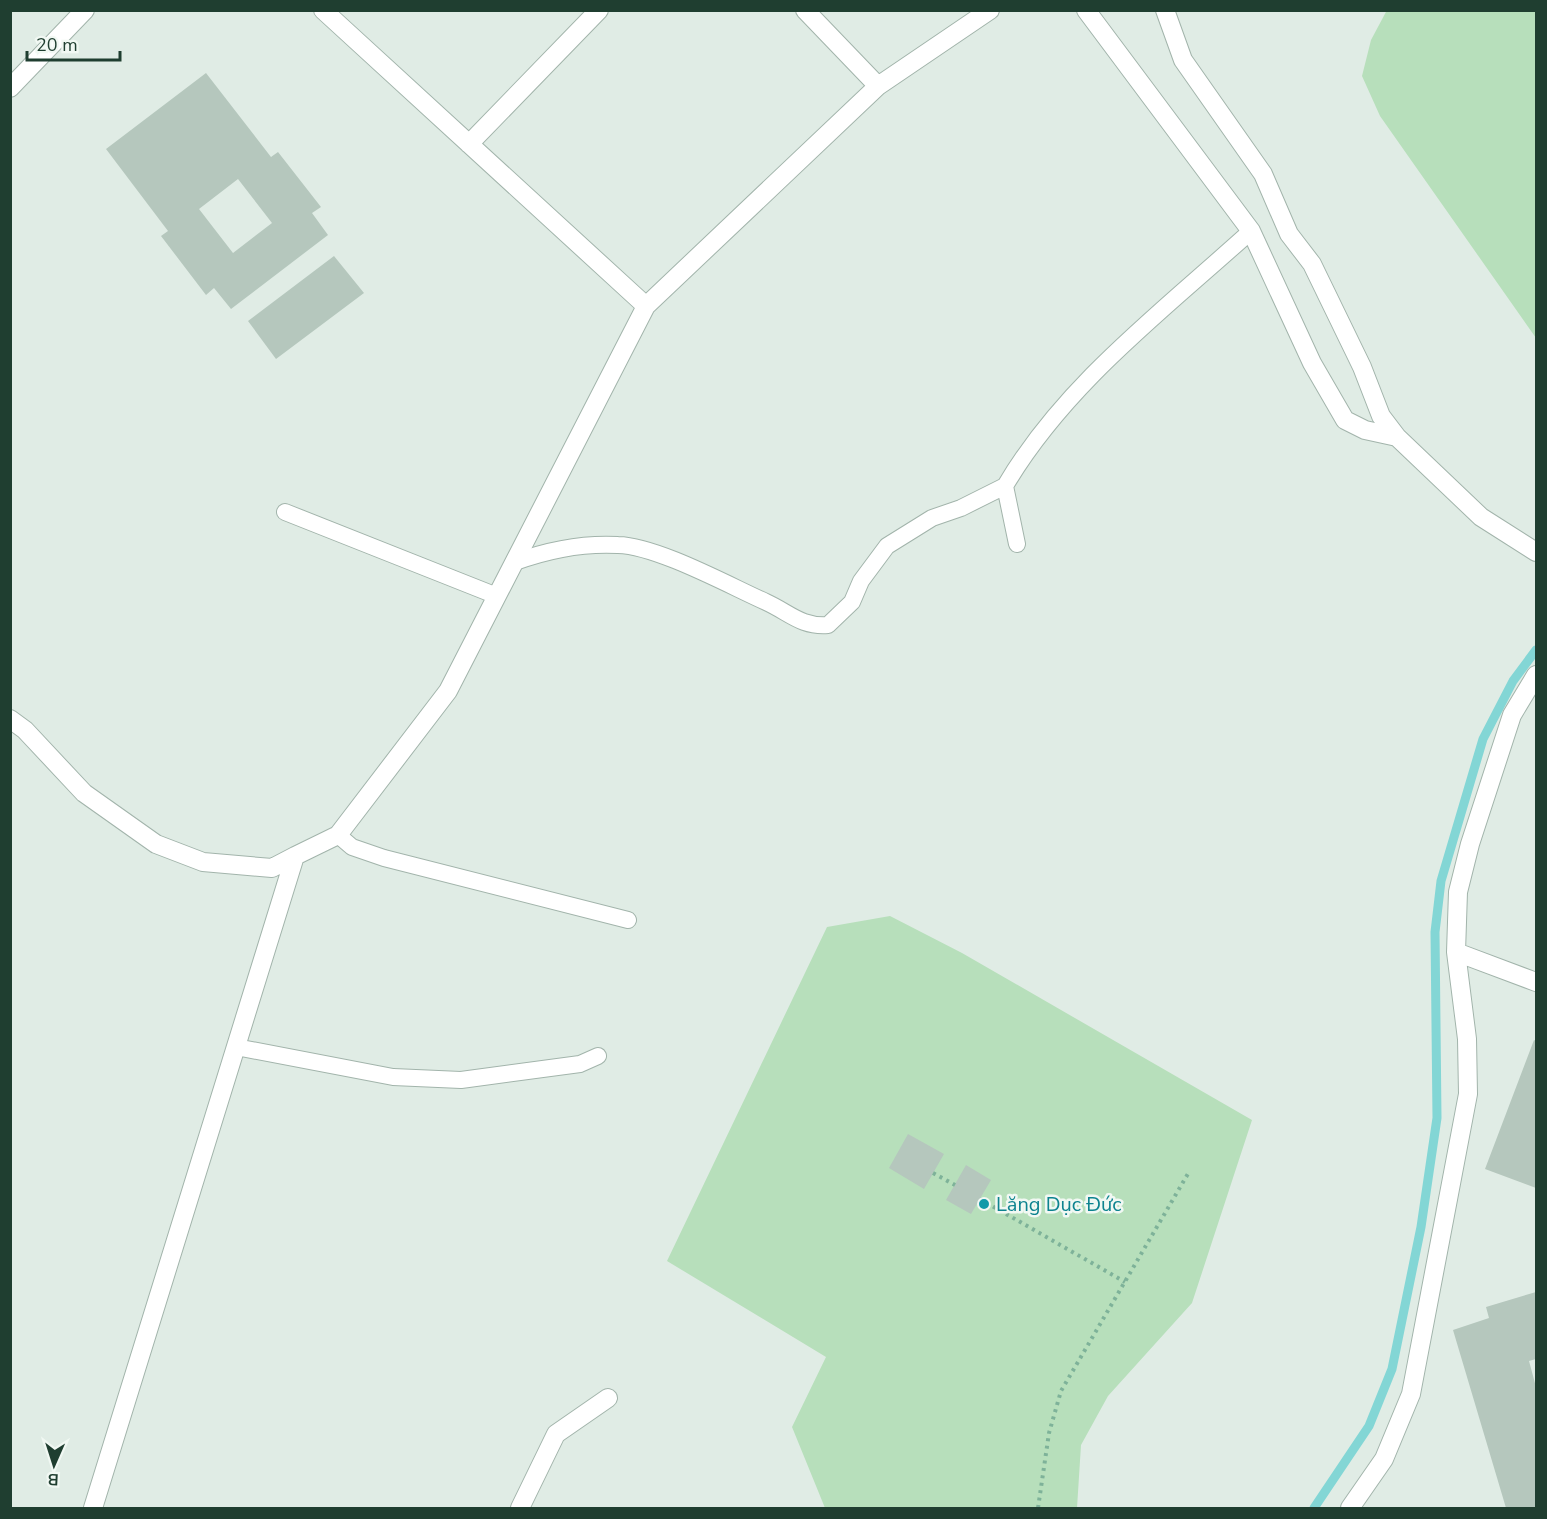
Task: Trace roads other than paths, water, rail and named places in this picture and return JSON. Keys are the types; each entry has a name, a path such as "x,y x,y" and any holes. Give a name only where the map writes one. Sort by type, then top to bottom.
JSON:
{"street":[{"path":"10,88 85,10"},
{"path":"323,10 646,306"},
{"path":"469,144 599,10"},
{"path":"806,10 878,86"},
{"path":"10,720 25,730 84,793 156,844 203,862 272,868 338,835 448,691 646,306 878,86 990,10"},
{"path":"1086,10 1251,231 1312,363 1345,420 1365,430 1397,437"},
{"path":"1165,10 1183,60 1263,174 1289,234 1312,264 1362,368 1381,416 1397,437 1481,517 1536,552"},
{"path":"1350,1509 1384,1459 1411,1394 1425,1313 1465,1119 1468,1070 1456,952 1458,891 1470,844 1512,715 1536,675"},
{"path":"93,1509 296,856"},
{"path":"1456,952 1536,982"},
{"path":"520,1509 556,1434 609,1398"}],"lane":[{"path":"515,562 552,549 620,544 666,557 774,606 801,623 813,626 828,625 852,602 861,581 887,546 932,518 971,504 1005,486 1032,442 1072,394 1251,231"},
{"path":"1005,486 1017,544"},
{"path":"285,512 497,596"},
{"path":"338,835 352,847 384,858 628,920"},
{"path":"236,1047 393,1077 461,1080 580,1064 598,1056"}],"waterway":[{"path":"1314,1508 1369,1426 1392,1369 1421,1227 1437,1118 1435,932 1441,881 1483,739 1513,681 1536,650"}],"place":[{"name":"Lăng Dục Đức","path":"984,1204"}]}
